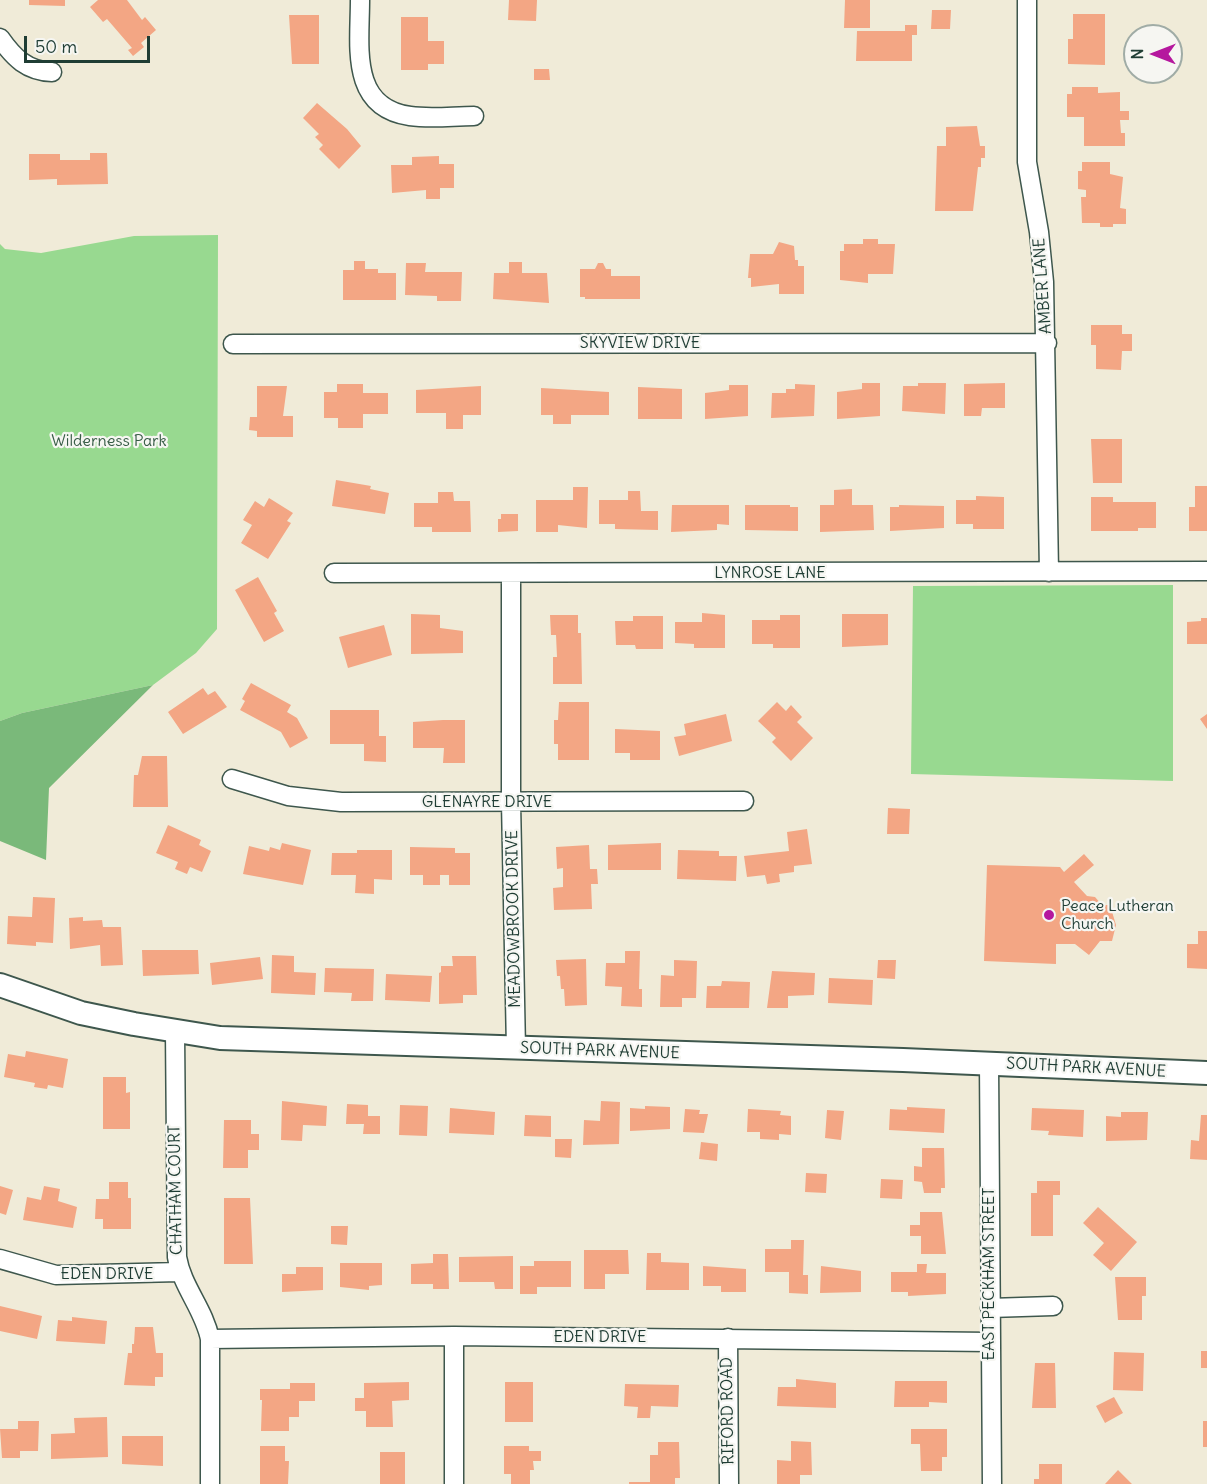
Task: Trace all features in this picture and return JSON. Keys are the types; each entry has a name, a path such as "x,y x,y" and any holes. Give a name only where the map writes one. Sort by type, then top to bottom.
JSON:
{"main road":[{"name":"SOUTH PARK AVENUE","path":"0,985 81,1013 175,1032 254,1040 988,1063 1207,1073"}],"street":[{"path":"360,0 360,63 364,82 375,100 397,113 411,116 474,116"},
{"name":"AMBER LANE","path":"1027,0 1027,162 1039,232 1047,343 1049,572"},
{"path":"0,38 15,58 28,68 52,72"},
{"name":"SKYVIEW DRIVE","path":"233,344 1047,343"},
{"name":"LYNROSE LANE","path":"334,573 1207,571"},
{"name":"MEADOWBROOK DRIVE","path":"511,574 511,802 516,1049"},
{"name":"GLENAYRE DRIVE","path":"232,779 279,794 314,800 744,801"},
{"name":"CHATHAM COURT","path":"175,1032 176,1229 179,1272 207,1323 210,1339 210,1484"},
{"name":"EAST PECKHAM STREET","path":"988,1063 992,1484"},
{"name":"EDEN DRIVE","path":"0,1259 56,1275 179,1272"},
{"path":"990,1308 1053,1306"},
{"path":"454,1336 454,1484"},
{"name":"EDEN DRIVE","path":"210,1339 454,1336 990,1342"},
{"name":"RIFORD ROAD","path":"728,1338 729,1484"}],"green space":[{"name":"Wilderness Park","path":"218,235 217,629 196,653 153,685 22,713 0,721 0,244 5,249 41,253 134,236"},
{"path":"1173,585 1173,781 911,774 913,586"},
{"path":"153,685 49,788 46,860 0,841 0,721 22,713"}],"building":[{"path":"29,0 65,0 65,6 29,5"},
{"path":"98,0 127,0 142,20 145,17 156,30 141,43 144,47 133,56 128,50 132,48 107,19 103,22 90,7"},
{"path":"509,0 537,0 536,21 508,20"},
{"path":"845,0 870,0 870,28 844,28"},
{"path":"932,10 951,10 950,29 931,29"},
{"path":"1073,14 1105,14 1105,65 1068,64 1068,39 1073,39"},
{"path":"289,15 319,15 319,64 292,64"},
{"path":"401,17 428,17 428,41 444,41 444,64 428,64 428,70 401,70"},
{"path":"905,25 917,25 917,35 912,35 912,61 856,61 857,31 905,31"},
{"path":"534,69 549,69 550,80 534,80"},
{"path":"1072,87 1098,87 1098,93 1120,92 1120,111 1129,111 1129,120 1120,120 1121,133 1125,133 1125,146 1084,146 1084,117 1067,117 1067,94 1072,94"},
{"path":"317,103 347,129 361,146 339,169 319,149 323,145 315,137 319,134 303,118"},
{"path":"977,126 980,146 985,146 985,158 981,158 981,167 978,167 973,211 935,211 937,146 946,146 946,127"},
{"path":"90,153 107,153 108,184 57,185 57,179 29,180 29,154 60,154 60,160 90,160"},
{"path":"439,156 439,164 454,164 454,188 440,188 440,199 426,199 426,190 392,193 391,165 412,165 412,157"},
{"path":"1082,162 1110,162 1110,174 1123,177 1120,208 1126,209 1126,224 1100,227 1100,223 1082,223 1081,197 1086,197 1086,190 1078,189 1078,171 1082,171"},
{"path":"863,239 878,239 878,244 895,244 893,274 868,274 868,283 840,280 840,251 844,251 844,244 863,244"},
{"path":"779,242 794,246 798,266 804,266 804,294 779,294 779,284 751,287 751,278 748,278 750,254 773,254"},
{"path":"354,261 365,261 365,269 378,269 378,273 396,273 396,300 343,300 343,270 354,270"},
{"path":"509,262 522,262 522,273 547,273 549,303 493,299 494,273 509,273"},
{"path":"406,263 426,263 425,272 462,272 461,301 437,301 437,296 405,295"},
{"path":"598,263 603,263 606,269 611,269 611,276 640,276 640,299 585,299 585,297 580,297 580,269 595,269"},
{"path":"1091,325 1122,325 1122,334 1132,334 1132,351 1122,351 1121,370 1096,369 1096,345 1091,345"},
{"path":"862,383 880,383 880,416 837,419 837,392 862,389"},
{"path":"918,383 946,383 945,414 902,411 903,386 918,386"},
{"path":"1005,383 1005,408 982,408 981,416 964,416 964,384"},
{"path":"337,384 363,384 363,393 388,393 388,414 363,414 363,428 338,428 338,418 324,418 324,392 337,392"},
{"path":"795,384 815,385 814,416 771,418 772,393 786,393 786,389 795,389"},
{"path":"729,385 748,385 748,416 705,419 705,393 729,390"},
{"path":"257,386 287,386 283,416 293,416 293,437 257,437 257,431 249,430 250,417 257,417"},
{"path":"481,386 481,415 463,415 463,429 446,429 446,413 416,413 416,390"},
{"path":"638,387 682,389 682,419 638,419"},
{"path":"541,388 609,392 609,415 571,415 571,424 553,424 553,415 541,415"},
{"path":"1091,439 1122,439 1122,483 1093,483"},
{"path":"336,480 371,486 370,489 389,493 385,514 332,506"},
{"path":"1195,486 1207,486 1207,531 1189,531 1189,507 1195,507"},
{"path":"573,487 588,487 587,528 558,525 558,532 536,532 536,500 573,500"},
{"path":"852,489 852,505 873,505 874,530 820,532 820,505 834,505 834,490"},
{"path":"628,491 640,491 641,511 658,511 658,530 615,529 615,524 599,524 599,500 628,500"},
{"path":"438,492 453,492 454,501 470,501 471,532 432,532 432,527 414,527 414,503 438,503"},
{"path":"976,496 1004,497 1004,529 973,529 973,524 956,524 956,500 976,500"},
{"path":"1091,497 1113,497 1113,502 1156,502 1156,528 1138,528 1138,531 1091,531"},
{"path":"269,498 293,513 287,521 291,523 268,559 241,543 252,525 243,520 255,501 264,507"},
{"path":"672,505 729,505 729,525 717,524 717,530 671,532"},
{"path":"745,505 798,507 798,531 745,530"},
{"path":"899,505 944,506 944,528 890,531 890,507 899,507"},
{"path":"501,514 518,514 518,531 498,532 498,519 501,519"},
{"path":"258,577 277,611 274,613 284,631 264,642 235,590"},
{"path":"702,613 725,615 725,648 694,648 694,644 675,643 675,622 702,622"},
{"path":"411,614 440,615 440,628 463,631 463,653 411,654"},
{"path":"842,614 888,614 888,645 842,647"},
{"path":"550,615 578,615 578,633 581,633 582,684 553,684 553,657 557,657 556,635 551,635"},
{"path":"780,615 800,615 800,648 773,648 773,644 752,644 752,620 780,620"},
{"path":"633,616 663,616 663,649 636,649 635,645 616,645 615,621 633,621"},
{"path":"1201,618 1207,618 1207,644 1187,644 1187,622 1201,621"},
{"path":"384,625 392,655 348,668 339,637"},
{"path":"251,683 291,705 287,712 297,718 308,738 290,748 281,732 240,710 245,701 242,699"},
{"path":"203,688 208,695 215,691 227,707 183,734 168,712"},
{"path":"559,702 589,702 589,760 558,760 558,744 554,744 554,720 558,720"},
{"path":"777,702 786,711 791,705 802,717 797,722 813,738 791,761 772,742 776,738 758,721"},
{"path":"330,710 379,710 379,736 386,736 386,762 364,761 364,744 330,744"},
{"path":"726,714 732,741 679,756 674,737 686,735 684,724"},
{"path":"1207,714 1207,729 1200,719"},
{"path":"465,720 465,763 443,763 444,748 413,748 413,722"},
{"path":"615,729 660,731 660,760 630,760 630,753 615,753"},
{"path":"142,756 167,756 168,807 133,807 134,775 138,775"},
{"path":"888,808 910,809 909,834 887,834"},
{"path":"168,825 201,840 199,845 211,851 202,872 190,867 187,874 175,869 178,862 156,853"},
{"path":"807,829 812,864 794,866 794,872 779,874 780,882 767,884 765,875 747,877 744,856 789,851 787,832"},
{"path":"282,843 311,850 303,885 243,874 249,846 269,851 270,847 280,850"},
{"path":"661,843 661,870 608,870 608,845"},
{"path":"589,845 590,869 597,869 598,884 591,884 592,909 554,910 553,888 563,887 563,868 557,869 556,847"},
{"path":"410,847 455,848 455,853 470,853 470,885 449,885 449,875 440,875 440,885 423,885 423,875 410,875"},
{"path":"357,850 392,850 392,880 374,879 374,894 355,893 356,875 331,875 332,853 357,853"},
{"path":"678,850 719,851 719,856 737,856 736,881 677,879"},
{"name":"Peace Lutheran Church","path":"1084,854 1094,865 1074,882 1087,896 1095,897 1102,905 1110,905 1116,925 1112,941 1100,941 1089,955 1075,944 1056,944 1056,964 984,961 987,865 1060,867 1064,872"},
{"path":"33,897 55,898 53,943 36,942 36,946 7,944 8,916 32,917"},
{"path":"83,917 83,921 102,920 103,927 121,927 123,965 101,966 100,945 70,949 69,918"},
{"path":"1198,931 1207,931 1207,969 1187,968 1187,944 1198,944"},
{"path":"142,950 198,950 199,974 143,976"},
{"path":"625,951 640,951 639,989 642,989 642,1007 621,1006 622,987 605,986 606,963 625,963"},
{"path":"272,955 294,956 294,972 316,973 315,995 271,993"},
{"path":"452,956 476,956 477,995 463,995 463,1003 439,1004 439,973 441,966 453,966"},
{"path":"260,957 263,979 212,985 210,963"},
{"path":"586,959 587,1005 565,1006 564,989 561,989 560,976 557,976 556,960"},
{"path":"674,960 697,961 696,998 682,998 682,1007 660,1007 661,975 674,976"},
{"path":"878,960 896,960 895,979 877,978"},
{"path":"325,968 374,969 373,1001 351,1001 352,993 324,992"},
{"path":"772,971 815,973 814,995 788,996 788,1008 767,1008"},
{"path":"386,974 432,976 430,1002 385,1000"},
{"path":"829,978 873,980 872,1005 828,1003"},
{"path":"722,981 750,982 749,1008 706,1008 707,986 721,986"},
{"path":"26,1051 68,1059 63,1088 48,1085 47,1089 34,1087 35,1083 4,1077 8,1054 25,1057"},
{"path":"103,1077 126,1077 126,1093 130,1092 130,1129 103,1129"},
{"path":"282,1101 327,1106 326,1126 303,1125 302,1141 281,1140"},
{"path":"601,1101 620,1102 619,1144 583,1145 584,1120 600,1121"},
{"path":"347,1104 368,1105 368,1116 380,1116 380,1134 363,1134 364,1124 346,1124"},
{"path":"400,1105 428,1106 427,1136 399,1135"},
{"path":"645,1106 670,1107 670,1129 630,1131 630,1108 645,1109"},
{"path":"907,1107 945,1109 944,1133 889,1130 890,1109 907,1110"},
{"path":"450,1108 495,1112 494,1135 449,1133"},
{"path":"1032,1108 1084,1110 1083,1137 1048,1135 1049,1131 1031,1130"},
{"path":"685,1109 700,1110 699,1114 708,1114 704,1133 683,1132"},
{"path":"748,1109 781,1111 780,1115 791,1116 791,1135 779,1134 779,1140 760,1139 760,1132 747,1132"},
{"path":"827,1110 844,1111 841,1140 825,1138"},
{"path":"1121,1112 1148,1112 1147,1140 1106,1141 1106,1116 1121,1117"},
{"path":"525,1115 551,1116 551,1137 524,1136"},
{"path":"1201,1115 1207,1115 1207,1160 1190,1159 1191,1140 1199,1141"},
{"path":"224,1120 251,1120 251,1134 259,1134 259,1150 248,1150 248,1168 223,1168"},
{"path":"555,1139 572,1139 571,1158 555,1157"},
{"path":"701,1142 718,1144 717,1161 699,1159"},
{"path":"922,1148 944,1148 945,1188 941,1188 941,1193 924,1193 922,1182 914,1181 914,1166 922,1167"},
{"path":"806,1173 827,1174 826,1193 805,1192"},
{"path":"881,1179 903,1180 902,1199 880,1198"},
{"path":"1037,1181 1060,1181 1060,1195 1053,1195 1053,1236 1031,1236 1031,1193 1037,1193"},
{"path":"109,1182 128,1182 128,1198 131,1198 131,1229 103,1229 103,1219 95,1219 96,1199 109,1199"},
{"path":"0,1186 13,1190 6,1215 0,1213"},
{"path":"44,1186 60,1189 58,1201 77,1207 73,1228 23,1220 27,1197 41,1200"},
{"path":"224,1198 250,1198 253,1264 224,1264"},
{"path":"1098,1207 1137,1242 1111,1271 1093,1255 1104,1243 1083,1223"},
{"path":"920,1212 942,1212 946,1254 921,1254 921,1236 910,1236 910,1225 920,1225"},
{"path":"331,1226 348,1226 347,1245 331,1244"},
{"path":"791,1240 804,1240 803,1275 808,1275 808,1294 789,1293 789,1272 765,1272 765,1249 791,1249"},
{"path":"584,1250 628,1250 629,1274 605,1274 605,1289 584,1289"},
{"path":"647,1253 661,1253 661,1262 689,1263 689,1290 646,1290"},
{"path":"433,1254 448,1254 449,1289 433,1289 433,1284 411,1284 411,1264 433,1263"},
{"path":"513,1256 513,1289 495,1289 494,1282 459,1282 459,1257"},
{"path":"534,1261 571,1261 571,1287 537,1287 537,1294 520,1294 520,1266 534,1266"},
{"path":"340,1263 382,1263 382,1285 369,1286 369,1290 340,1287"},
{"path":"917,1264 927,1264 926,1273 946,1273 946,1294 908,1296 908,1292 891,1292 891,1272 917,1272"},
{"path":"703,1266 746,1269 746,1292 721,1292 721,1286 703,1286"},
{"path":"821,1266 861,1271 861,1292 820,1293"},
{"path":"296,1267 323,1267 323,1290 282,1292 282,1274 296,1274"},
{"path":"1115,1277 1146,1277 1146,1296 1142,1296 1142,1320 1118,1320"},
{"path":"0,1306 42,1316 37,1339 0,1331"},
{"path":"72,1317 107,1321 105,1344 56,1341 58,1320 72,1321"},
{"path":"135,1327 153,1327 156,1353 163,1353 163,1377 155,1377 155,1386 124,1385 128,1353 132,1353 132,1344 134,1344"},
{"path":"1201,1351 1207,1351 1207,1368 1201,1368"},
{"path":"1114,1352 1144,1353 1143,1391 1113,1390"},
{"path":"1035,1363 1055,1363 1056,1408 1032,1408"},
{"path":"796,1379 836,1383 836,1408 777,1406 778,1387 796,1387"},
{"path":"895,1381 947,1381 947,1403 929,1402 929,1407 894,1407"},
{"path":"409,1382 409,1400 392,1401 393,1427 366,1427 366,1411 355,1411 355,1398 364,1398 364,1383"},
{"path":"505,1382 533,1382 533,1422 505,1422"},
{"path":"290,1383 315,1383 315,1401 299,1401 299,1417 289,1417 289,1431 261,1431 260,1389 290,1389"},
{"path":"625,1384 679,1385 678,1407 651,1406 650,1418 637,1418 638,1407 624,1406"},
{"path":"1114,1397 1123,1413 1105,1423 1096,1406"},
{"path":"107,1417 108,1457 51,1459 51,1434 75,1433 74,1418"},
{"path":"18,1421 39,1421 38,1451 20,1451 20,1458 2,1458 0,1429 18,1429"},
{"path":"1203,1421 1207,1421 1207,1447 1203,1447"},
{"path":"911,1429 947,1429 947,1457 942,1457 942,1471 921,1471 920,1444 911,1444"},
{"path":"122,1436 163,1436 163,1466 122,1464"},
{"path":"791,1441 811,1442 812,1475 800,1475 800,1484 777,1484 777,1460 791,1461"},
{"path":"658,1442 679,1442 680,1478 675,1478 675,1484 629,1484 629,1482 650,1482 650,1455 658,1455"},
{"path":"260,1446 285,1446 285,1461 289,1461 288,1484 260,1484"},
{"path":"504,1446 529,1446 529,1451 541,1451 541,1461 533,1461 534,1470 530,1470 530,1484 511,1484 511,1474 504,1474"},
{"path":"380,1452 405,1452 405,1484 380,1484"},
{"path":"1039,1464 1062,1464 1062,1484 1034,1484 1034,1479 1039,1479"},
{"path":"1118,1470 1132,1484 1105,1484"}],"place":[{"name":"Peace Lutheran Church","path":"1049,915"}]}
